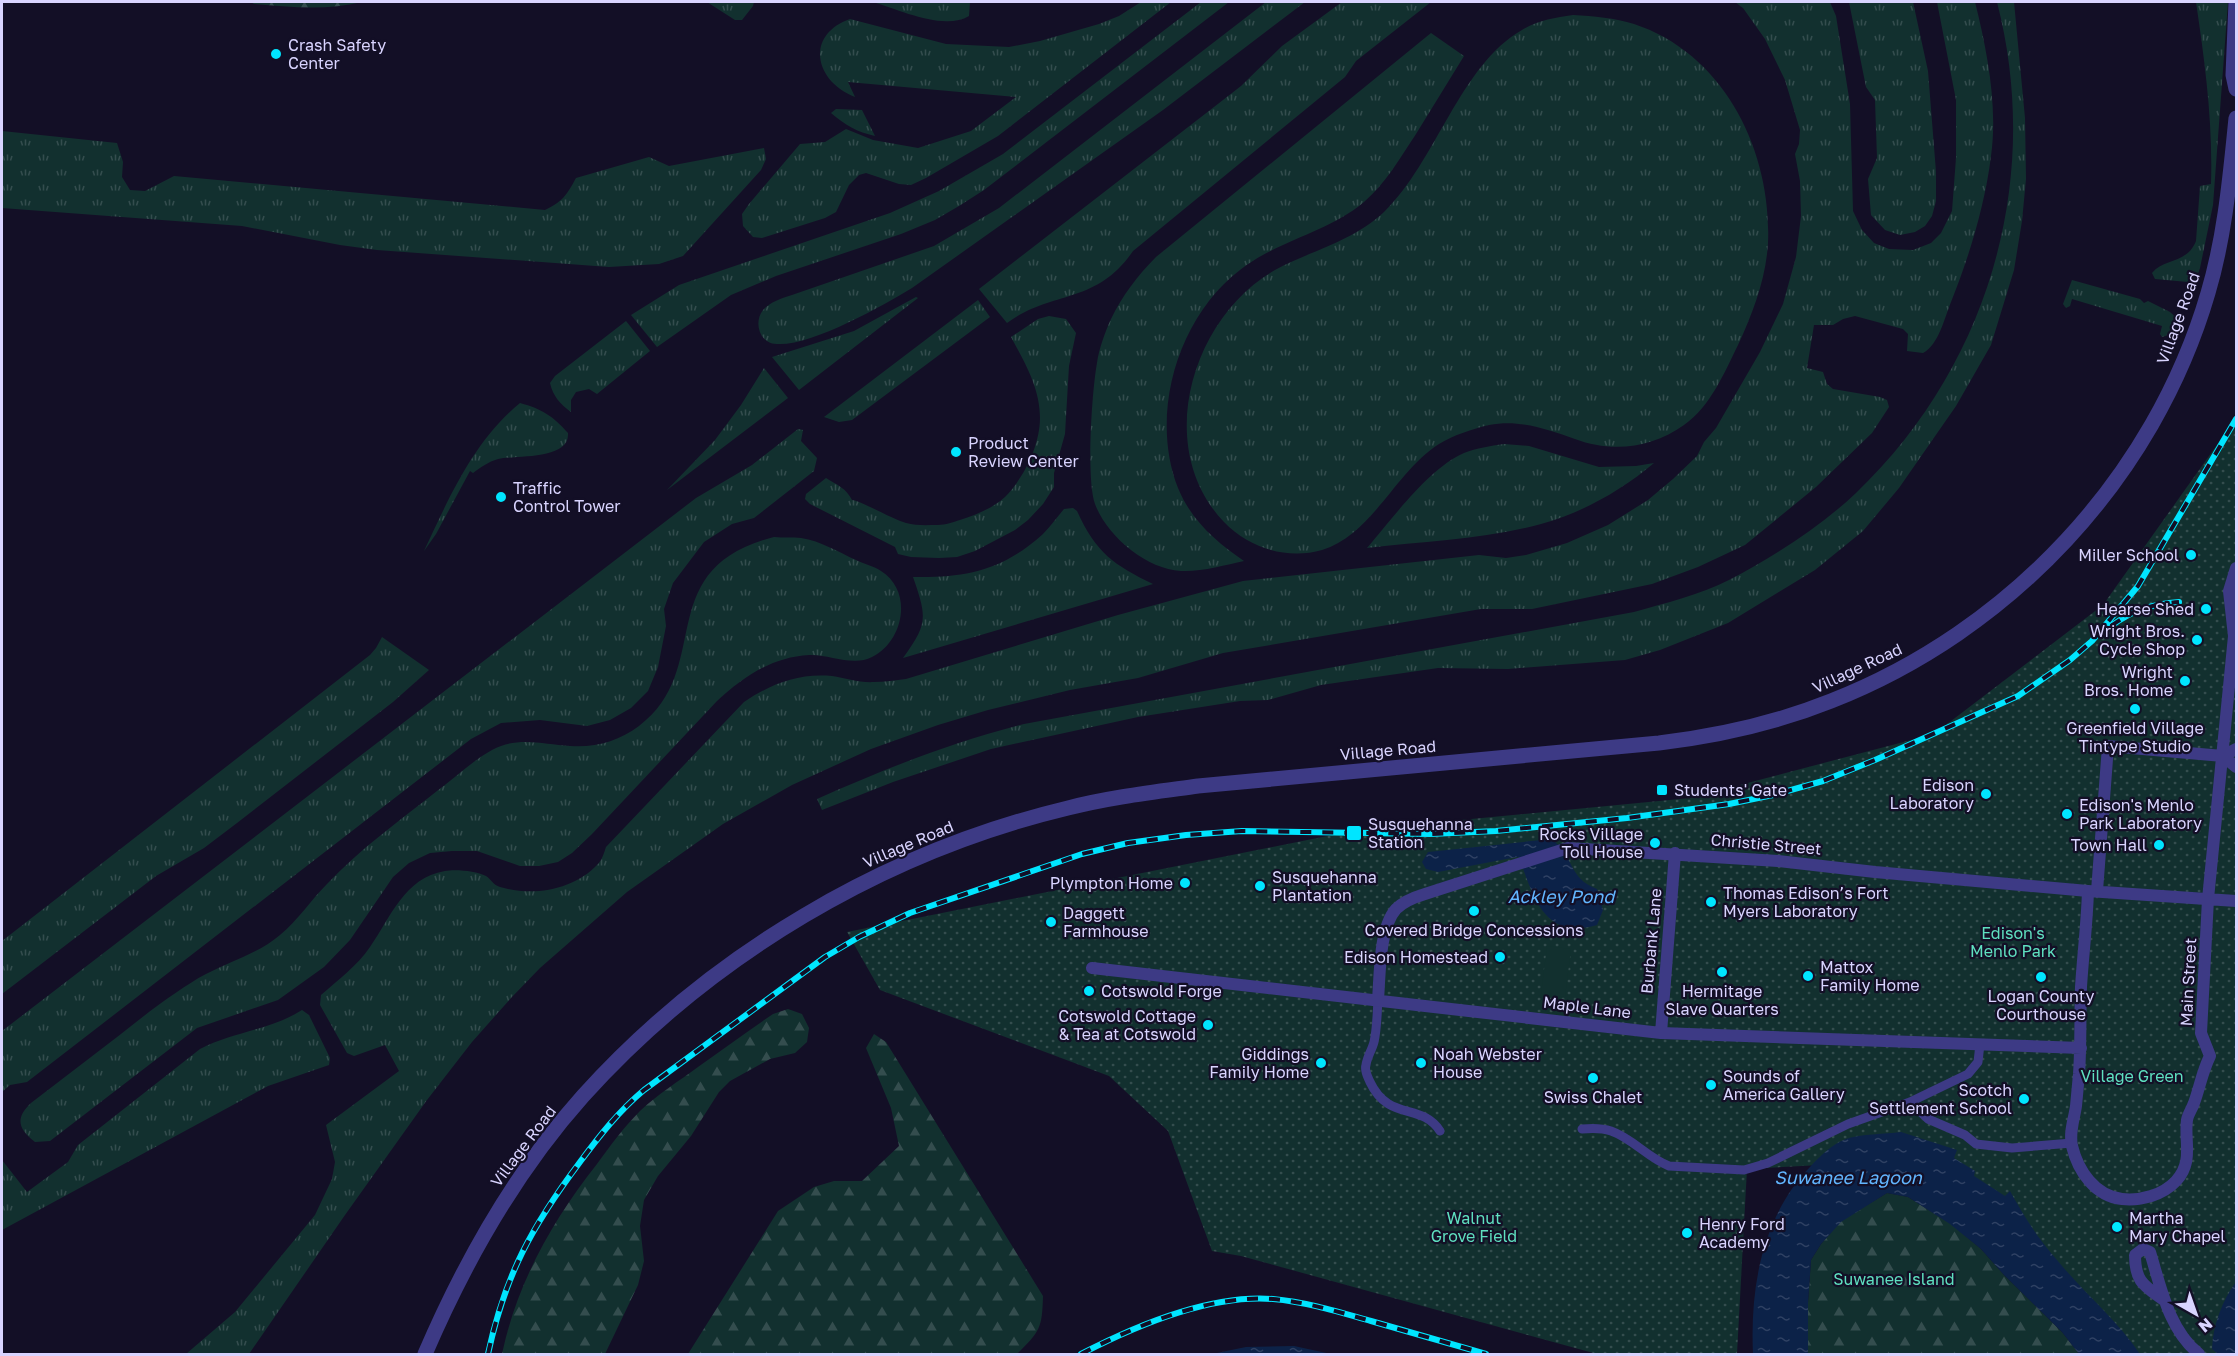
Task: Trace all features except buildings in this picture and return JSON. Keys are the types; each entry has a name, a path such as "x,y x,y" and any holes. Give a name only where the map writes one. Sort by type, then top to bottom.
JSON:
{"street":[{"path":"2236,2 2233,75 2236,89"},
{"name":"Village Road","path":"425,1354 460,1279 500,1208 534,1159 583,1096 655,1025 736,961 807,914 904,863 1026,819 1149,792 1659,743 1710,736 1772,721 1831,702 1893,673 1948,640 2002,601 2070,538 2122,472 2156,415 2188,350 2213,277 2225,216 2236,118"},
{"name":"Main Street","path":"2223,756 2108,746 2081,987 2080,1048 2072,1127 2075,1158 2095,1188 2106,1196 2123,1199 2148,1198 2177,1181 2186,1164 2189,1143 2187,1118 2194,1104 2201,1074 2210,1056 2201,1033 2208,899 2223,756 2234,636 2234,612 2229,591 2236,568"},
{"path":"2236,749 2223,756 2236,767"},
{"name":"Christie Street","path":"1378,1000 1385,934 1396,909 1413,898 1568,848 1778,861 2092,891 2236,901"},
{"name":"Burbank Lane","path":"1661,1033 1675,853"},
{"name":"Maple Lane","path":"1092,968 1661,1033 2080,1048"},
{"path":"1378,1000 1374,1039 1365,1065 1372,1086 1388,1105 1426,1118 1440,1131"},
{"path":"1582,1129 1598,1128 1612,1131 1658,1162 1669,1166 1744,1170 1768,1163 1848,1124 1910,1102 1968,1074 1978,1062 1980,1044"},
{"path":"1910,1102 1928,1119 1965,1136 1976,1144 2012,1148 2072,1143"},
{"path":"2165,1301 2186,1344 2199,1354"}],"green space":[{"path":"251,2 362,2 335,7 308,7"},
{"path":"707,2 754,2 742,20 735,20"},
{"path":"873,2 970,2 969,16 959,20 935,20"},
{"path":"1141,2 1171,2 998,136 926,178 911,185 899,184 866,173 859,175 849,185 836,212 825,218 762,238 753,237 743,226 742,214 800,144 825,142 846,129 873,140 918,148 971,131 1016,97 848,82 855,97 841,90 831,80 820,58 821,46 826,36 836,26 850,19 946,44 1009,47 1040,41 1099,24 1119,16"},
{"path":"1201,2 1229,2 984,190 935,220 901,234 776,276 731,295 657,347 631,315 679,285 890,213 939,191 1003,154"},
{"path":"1266,2 1305,2 1163,110 912,288 846,324 809,339 777,344 766,341 762,337 759,326 760,315 766,307 784,297 934,246 999,208"},
{"path":"1342,2 1431,2 1356,61 1345,77 1133,251 1119,268 1104,280 1089,289 1040,305 1007,323 979,289 1241,86 1282,46"},
{"path":"1735,2 1830,2 1836,16 1850,104 1853,211 1862,230 1874,243 1889,249 1913,250 1931,243 1941,233 1952,211 1956,158 1956,100 1937,2 1975,2 1984,39 1992,98 1991,156 1980,212 1958,285 1937,337 1929,349 1923,353 1907,351 1908,334 1903,329 1855,316 1833,325 1814,325 1807,368 1823,372 1827,384 1833,389 1880,397 1887,400 1889,407 1872,433 1816,487 1745,545 1698,567 1652,584 1532,609 1481,609 1223,653 1138,678 1070,690 938,725 871,749 792,785 723,824 627,892 540,968 511,998 472,1042 427,1100 249,1354 186,1354 235,1312 315,1215 332,1179 335,1162 326,1125 399,1071 385,1045 354,1056 347,1053 320,1005 321,995 359,960 400,900 419,882 431,875 455,870 482,874 494,884 513,890 552,889 577,880 598,864 606,847 744,702 785,681 808,676 832,676 869,682 906,679 1118,615 1243,581 1479,555 1506,558 1526,555 1567,543 1608,525 1648,500 1673,479 1697,456 1760,352 1783,304 1796,257 1801,216 1800,181 1795,154 1799,144 1800,130 1785,80 1765,39 1743,8"},
{"path":"1849,2 1913,2 1928,71 1936,172 1936,201 1932,216 1925,226 1915,232 1900,235 1885,230 1871,215 1868,179 1877,158 1875,100 1866,87"},
{"path":"1997,2 2014,2 2025,118 2026,179 2014,270 1991,345 1956,406 1899,488 1863,531 1815,570 1728,623 1660,650 1625,660 1508,669 1438,668 1321,685 1268,700 1240,701 1138,717 991,749 893,782 822,810 817,799 919,757 997,731 1024,724 1634,612 1718,585 1796,541 1856,493 1902,443 1941,388 1971,329 1994,266 2008,202 2013,136 2010,69"},
{"path":"2196,2 2228,2 2213,205 2200,268 2196,280 2188,282 2155,279 2152,273 2157,268 2187,254 2192,248 2196,241 2200,186 2211,184 2210,115"},
{"path":"1573,15 1627,22 1666,38 1694,58 1717,82 1737,111 1751,142 1762,175 1767,209 1767,256 1762,282 1749,320 1716,388 1702,408 1684,425 1659,439 1631,446 1603,446 1522,424 1500,423 1470,430 1439,444 1423,456 1370,517 1340,542 1322,550 1295,554 1269,550 1245,539 1224,522 1202,492 1190,458 1187,422 1191,386 1203,351 1222,319 1246,292 1275,270 1359,231 1384,212 1419,167 1465,90 1500,46 1534,24"},
{"path":"1431,33 1464,56 1386,178 1372,195 1350,213 1270,251 1240,270 1218,290 1200,313 1185,340 1175,369 1169,399 1167,429 1170,459 1183,500 1197,520 1224,546 1244,561 1189,571 1168,569 1154,564 1129,549 1118,539 1101,516 1092,492 1091,434 1095,376 1103,341 1115,310 1131,286 1156,257"},
{"path":"836,109 862,110 875,136 841,121 831,113"},
{"path":"2,131 117,143 123,162 122,177 130,190 145,191 174,176 545,210 564,197 576,178 649,157 669,166 764,148 766,159 761,170 683,256 659,264 609,267 377,250 242,226 2,208"},
{"path":"2072,280 2140,299 2144,303 2148,301 2170,312 2181,322 2178,332 2162,337 2160,334 2162,326 2072,299 2070,306 2066,308 2063,304"},
{"path":"916,297 918,298 799,390 772,357 854,331"},
{"path":"978,300 990,317 852,420 839,422 824,417"},
{"path":"1049,316 1066,319 1076,333 1069,366 1065,434 1054,473 1054,487 1043,504 1015,530 975,551 957,557 911,557 898,554 895,547 810,504 805,499 806,494 826,478 844,490 852,500 901,521 922,525 941,525 952,522 990,508 1000,501 1012,489 1030,460 1037,439 1040,418 1035,386 1011,337 1038,319"},
{"path":"626,321 650,351 597,394 589,389 576,392 571,400 571,412 558,399 550,383 555,376"},
{"path":"764,368 788,398 667,490 715,440 741,405"},
{"path":"520,403 547,414 557,422 568,433 566,442 561,448 552,452 498,459 473,473 470,471 436,534 424,551 453,491 476,453 503,418"},
{"path":"2236,418 2236,1318 2217,1354 2135,1354 1954,1158 1747,1169 1737,1354 1597,1354 1241,1256 1212,1251 1168,1131 1109,1076 880,990 847,932 1357,830 1690,798 1934,734 2103,605"},
{"path":"798,429 803,430 801,441 817,458 814,471 754,518 732,524 704,542 673,583 664,609 666,626 658,667 648,691 631,708 610,720 587,726 540,720 501,723 471,739 27,1082 10,1085 2,1092 2,1031 696,498 752,465"},
{"path":"1504,444 1529,446 1599,467 1654,463 1601,500 1571,514 1541,524 1477,536 1367,548 1412,495 1451,460 1479,448"},
{"path":"1073,508 1099,548 1117,564 1153,584 903,658 917,637 923,620 921,602 913,577 966,574 998,564 1028,547 1043,534 1064,509"},
{"path":"774,537 801,538 816,542 881,571 891,580 898,591 901,603 900,616 897,629 883,650 865,660 857,661 817,655 795,657 770,664 748,676 717,701 592,834 572,853 558,862 539,866 520,866 477,851 452,851 430,853 409,863 393,877 350,940 324,967 278,1000 197,1028 50,1141 35,1142 25,1133 21,1123 22,1114 31,1103 170,997 202,976 254,952 280,935 353,859 394,824 485,754 511,743 521,742 570,746 598,745 623,736 639,726 662,703 675,676 697,596 711,572 735,552"},
{"path":"382,637 429,670 393,702 237,823 204,848 156,876 2,994 2,941 370,655"},
{"path":"1547,946 1571,949 1565,997 1541,994"},
{"path":"788,1009 802,1014 809,1028 807,1042 795,1053 770,1059 730,1081 719,1092 691,1136 658,1176 644,1200 640,1226 644,1261 638,1285 605,1354 502,1354 517,1302 538,1254 565,1208 623,1130 640,1111 669,1088 773,1014"},
{"path":"302,1010 309,1015 330,1058 329,1065 268,1086 2,1230 2,1160 27,1192 68,1162 78,1145 200,1049 277,1022"},
{"path":"874,1034 886,1042 1043,1296 1042,1316 1038,1329 1017,1354 688,1354 778,1211 814,1187 834,1181 862,1181 899,1146 891,1108 866,1048"},
{"name":"Suwanee Island","path":"1887,1193 1908,1197 1951,1224 1981,1249 2062,1332 2079,1354 1808,1354 1811,1260 1821,1244 1841,1221"}],"water":[{"name":"Ackley Pond","path":"1551,839 1559,845 1581,879 1597,889 1603,910 1597,925 1579,928 1564,927 1553,921 1543,912 1536,900 1519,857 1438,872 1426,869 1422,862 1428,852"},
{"name":"Suwanee Lagoon","path":"1901,1132 1957,1150 1954,1158 1975,1171 1974,1176 2005,1196 2010,1191 2050,1252 2140,1354 2079,1354 2062,1332 1981,1249 1950,1224 1908,1197 1887,1193 1841,1222 1821,1244 1811,1260 1808,1354 1753,1354 1754,1304 1762,1254 1780,1208 1794,1187 1818,1159 1841,1141 1859,1136"},
{"path":"2236,1282 2236,1352 2235,1354 2218,1354 2212,1349 2216,1322 2226,1297"},
{"path":"1294,1346 1331,1354 1212,1354 1246,1347"}],"railway":[{"path":"488,1354 512,1275 534,1230 587,1152 626,1106 644,1090 825,957 859,937 910,913 1082,854 1128,843 1186,835 1242,831 1430,834 1496,831 1627,818 1729,804 1823,781 2018,696 2070,660 2092,641 2138,586 2236,419"},
{"path":"2111,626 2143,609 2179,602"},
{"path":"1081,1354 1125,1333 1174,1314 1199,1307 1249,1299 1298,1302 1486,1354"}],"place":[{"name":"Crash Safety Center","path":"276,54"},
{"name":"Product Review Center","path":"956,452"},
{"name":"Traffic Control Tower","path":"501,497"},
{"name":"Miller School","path":"2191,555"},
{"name":"Hearse Shed","path":"2206,609"},
{"name":"Wright Bros. Cycle Shop","path":"2197,640"},
{"name":"Wright Bros. Home","path":"2185,681"},
{"name":"Greenfield Village Tintype Studio","path":"2135,709"},
{"name":"Students' Gate","path":"1662,790"},
{"name":"Edison Laboratory","path":"1986,794"},
{"name":"Edison's Menlo Park Laboratory","path":"2067,814"},
{"name":"Susquehanna Station","path":"1354,833"},
{"name":"Rocks Village Toll House","path":"1655,843"},
{"name":"Town Hall","path":"2159,845"},
{"name":"Plympton Home","path":"1185,883"},
{"name":"Susquehanna Plantation","path":"1260,886"},
{"name":"Thomas Edison’s Fort Myers Laboratory","path":"1711,902"},
{"name":"Covered Bridge Concessions","path":"1474,911"},
{"name":"Daggett Farmhouse","path":"1051,922"},
{"name":"Edison Homestead","path":"1500,957"},
{"name":"Hermitage Slave Quarters","path":"1722,972"},
{"name":"Mattox Family Home","path":"1808,976"},
{"name":"Logan County Courthouse","path":"2041,977"},
{"name":"Cotswold Forge","path":"1089,991"},
{"name":"Cotswold Cottage & Tea at Cotswold","path":"1208,1025"},
{"name":"Giddings Family Home","path":"1321,1063"},
{"name":"Noah Webster House","path":"1421,1063"},
{"name":"Swiss Chalet","path":"1593,1078"},
{"name":"Sounds of America Gallery","path":"1711,1085"},
{"name":"Scotch Settlement School","path":"2024,1099"},
{"name":"Martha Mary Chapel","path":"2117,1227"},
{"name":"Henry Ford Academy","path":"1687,1233"}],"park label":[{"name":"Edison's Menlo Park","path":"2013,942"},
{"name":"Village Green","path":"2132,1076"},
{"name":"Walnut Grove Field","path":"1474,1227"}]}
